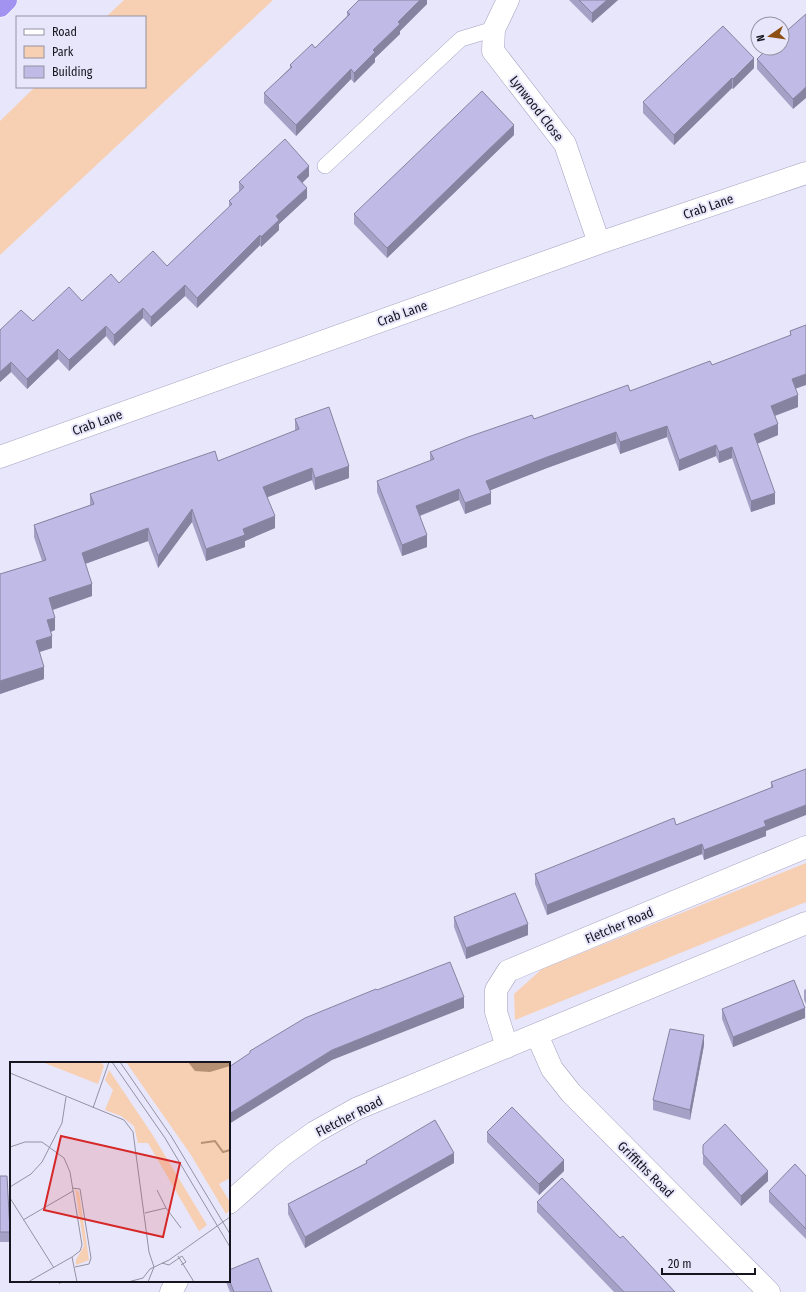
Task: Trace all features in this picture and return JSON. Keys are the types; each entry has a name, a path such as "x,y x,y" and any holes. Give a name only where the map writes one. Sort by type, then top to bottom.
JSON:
{"highway":[{"path":"0,6 6,0"}],"street":[{"name":"Lynwood Close","path":"508,0 494,29 493,51 565,144 599,243"},
{"name":"Crab Lane","path":"0,457 599,243 806,173"},
{"name":"Fletcher Road","path":"507,1048 496,1012 496,990 508,970 806,847"},
{"name":"Fletcher Road","path":"230,1202 283,1155 315,1132 356,1109 507,1048 806,923"},
{"name":"Griffiths Road","path":"537,1035 552,1069 571,1093 769,1292"},
{"path":"170,1292 176,1282"}],"lane":[{"path":"325,166 461,39 494,29"}],"green space":[{"path":"124,0 273,0 0,255 0,121 34,88 146,88 146,16 107,16"},
{"path":"806,863 806,902 515,1020 514,994 542,969"}],"building":[{"path":"359,0 420,0 398,22 400,24 373,50 375,52 354,73 351,69 296,125 264,93 292,67 290,65 312,44 315,48 350,14 347,12"},
{"path":"579,0 607,0 592,13"},
{"path":"806,14 806,87 793,99 757,59 760,56 790,56 790,28"},
{"path":"723,26 750,54 750,56 754,58 674,135 643,102"},
{"path":"482,91 514,125 387,248 354,214"},
{"path":"285,139 309,166 297,177 307,188 276,216 279,220 261,237 260,235 197,298 185,285 151,317 143,308 114,335 106,326 69,360 58,349 27,379 11,362 0,372 0,330 21,310 33,321 69,287 82,301 111,274 119,283 153,251 167,266 232,204 229,201 244,187 239,182"},
{"path":"806,325 806,374 792,379 798,395 771,406 778,424 754,434 775,493 751,501 732,447 719,452 716,445 679,460 667,426 620,442 616,432 486,481 491,493 465,503 459,489 416,506 427,535 402,545 377,481 434,459 430,452 532,415 534,419 628,385 630,391 710,361 712,365 791,335 790,331"},
{"path":"329,407 349,466 315,478 312,468 263,487 275,516 243,529 245,535 206,549 192,509 158,556 148,528 82,553 92,584 49,598 55,618 47,620 52,636 36,641 44,667 0,681 0,574 46,560 34,525 94,504 90,494 215,451 218,461 299,429 295,419"},
{"path":"806,769 806,805 764,821 766,826 704,850 702,844 547,905 535,874 674,818 676,825 773,787 771,782"},
{"path":"515,893 528,924 466,948 454,917"},
{"path":"450,962 464,997 332,1050 230,1113 230,1066 250,1053 250,1051 305,1018 376,989 377,990"},
{"path":"794,980 805,1008 733,1037 722,1009"},
{"path":"670,1029 704,1035 690,1110 653,1100"},
{"path":"512,1107 564,1160 539,1184 487,1132"},
{"path":"435,1120 454,1153 305,1237 288,1204 367,1163 366,1161"},
{"path":"725,1124 768,1171 741,1196 703,1154 703,1145"},
{"path":"795,1164 806,1176 806,1229 769,1191"},
{"path":"0,1176 7,1176 10,1232 0,1232"},
{"path":"562,1178 620,1238 623,1236 675,1292 624,1292 537,1202"},
{"path":"258,1258 272,1292 234,1292 230,1282 230,1270"}]}
